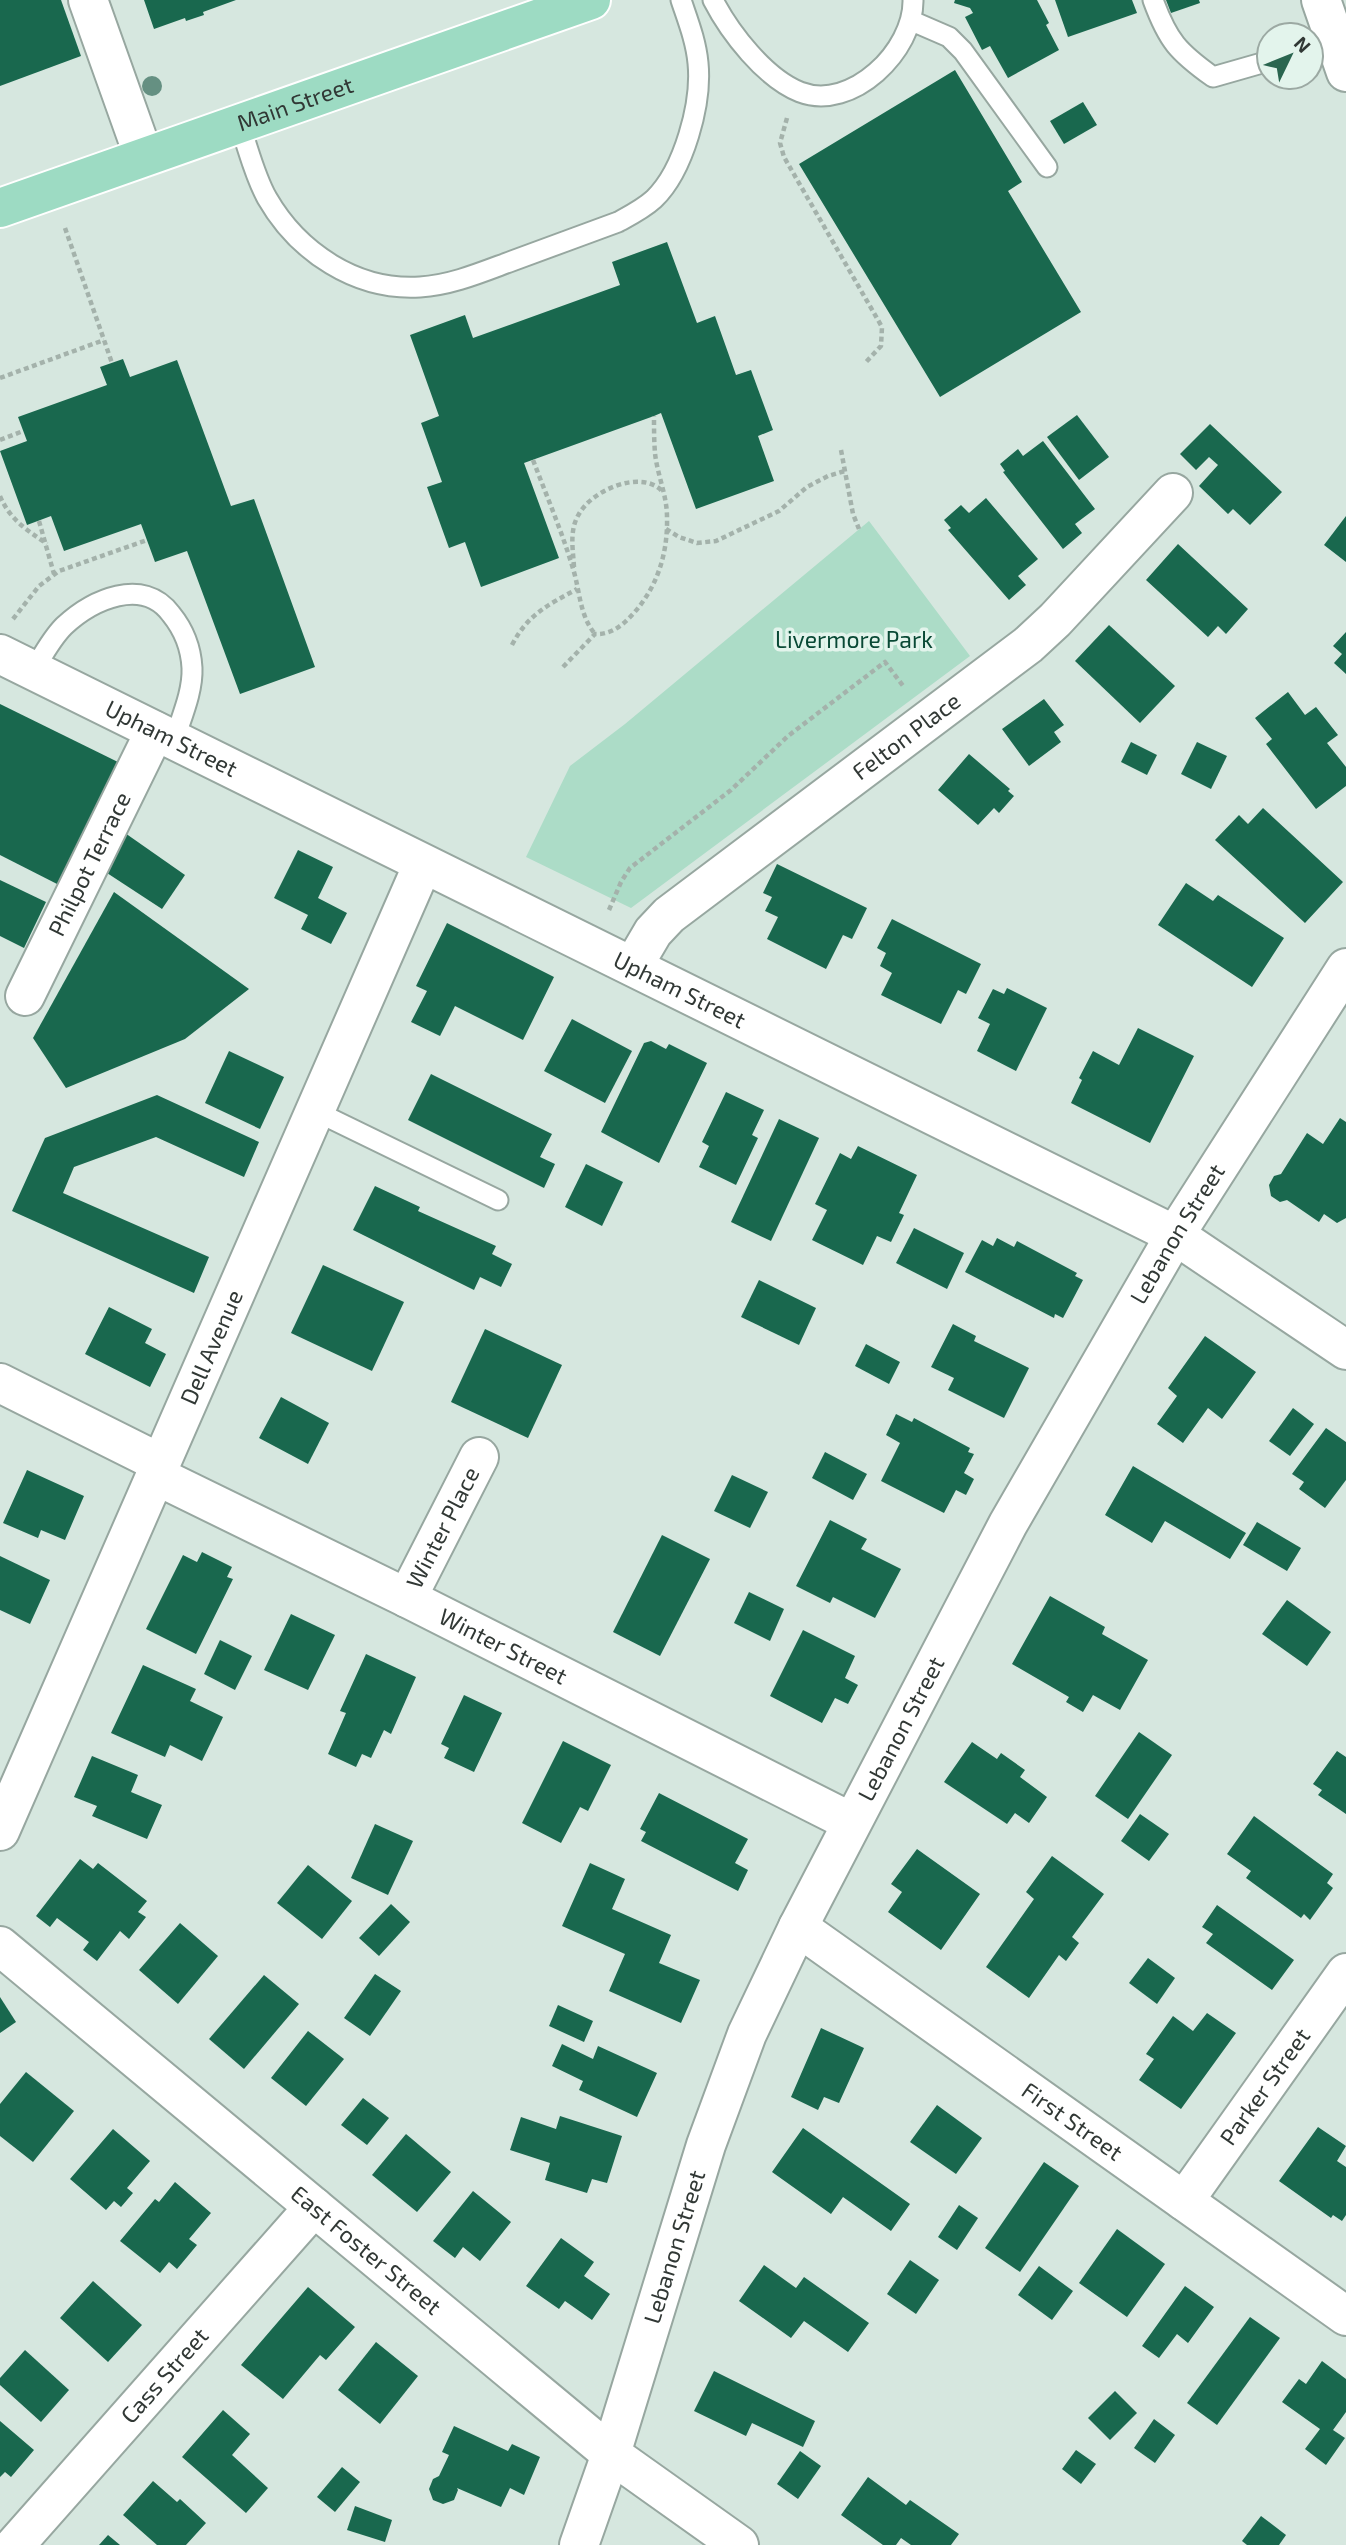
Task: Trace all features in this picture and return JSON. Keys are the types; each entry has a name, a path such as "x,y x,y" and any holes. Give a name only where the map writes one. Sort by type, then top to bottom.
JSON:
{"main road":[{"name":"Main Street","path":"0,208 592,0"}],"street":[{"path":"88,0 144,157"},
{"path":"1321,0 1335,53"},
{"name":"Felton Place","path":"633,966 647,940 669,915 1028,645 1055,620 1173,493"},
{"name":"Upham Street","path":"4,641 34,670 1175,1236 1346,1350"},
{"name":"Philpot Terrace","path":"25,996 165,736"},
{"name":"Dell Avenue","path":"0,1830 423,864"},
{"name":"Lebanon Street","path":"579,2545 611,2454 706,2145 747,2034 798,1927 1009,1524 1175,1236 1346,968"},
{"name":"Winter Street","path":"0,1383 158,1469 407,1598 851,1822"},
{"name":"Winter Place","path":"407,1598 479,1457"},
{"name":"First Street","path":"798,1927 1346,2316"},
{"name":"East Foster Street","path":"0,1946 611,2454 739,2545"},
{"name":"Parker Street","path":"1184,2201 1346,1973"},
{"name":"Cass Street","path":"15,2545 314,2207"}],"lane":[{"path":"239,122 266,197 295,235 315,255 368,281 392,286 419,287 465,278 618,222 656,197 683,150 698,98 695,45 681,0"},
{"path":"713,0 724,21 763,66 799,91 813,95 851,88 871,78 894,55 912,21 913,0"},
{"path":"1153,0 1168,36 1185,57 1213,77 1255,65"},
{"path":"912,21 949,37 963,51 1047,167"},
{"path":"34,670 55,636 80,614 117,596 138,593 148,596 168,609 179,624 187,639 190,657 191,680 165,736"},
{"path":"315,1111 498,1199"}],"path":[{"path":"799,91 780,143 784,157 882,327 881,346 866,362"},
{"path":"51,189 112,363"},
{"path":"0,378 104,340"},
{"path":"563,667 595,634 603,634 623,624 658,578 664,555 667,516 655,453 654,415"},
{"path":"0,440 23,431"},
{"path":"841,450 859,529"},
{"path":"533,460 575,575"},
{"path":"666,529 697,543 716,541 779,511 807,487 845,471"},
{"path":"595,634 589,625 575,575 572,541 573,528 579,513 589,503 619,485 635,480 656,484 663,492"},
{"path":"0,496 5,508 19,524 47,544"},
{"path":"39,520 54,574"},
{"path":"4,641 39,586 54,574 147,540"},
{"path":"512,645 524,623 550,603 577,589"},
{"path":"593,946 621,882 630,868 731,790 788,736 885,662 929,720"}],"green space":[{"name":"Livermore Park","path":"869,521 970,656 631,908 526,857 570,766 625,724"}],"building":[{"path":"0,0 61,0 81,56 0,86"},
{"path":"144,0 236,0 203,12 204,15 186,21 185,18 154,29"},
{"path":"955,0 1037,0 1059,50 1008,78 990,46 982,50 965,17 973,13 970,8 954,3"},
{"path":"1055,0 1132,0 1137,13 1068,37"},
{"path":"1166,0 1199,0 1200,3 1171,13"},
{"path":"955,70 1022,182 1008,191 1081,312 940,397 799,164"},
{"path":"1083,102 1097,125 1064,144 1050,121"},
{"path":"667,242 697,323 715,316 736,375 751,370 773,430 758,436 774,481 696,509 661,413 524,463 559,558 481,587 465,542 449,548 427,487 442,482 421,423 439,416 410,335 465,315 473,338 620,285 612,262"},
{"path":"123,359 130,377 177,360 231,506 254,499 315,667 240,694 187,551 155,562 141,524 64,551 51,516 27,525 0,451 27,441 18,417 107,385 100,367"},
{"path":"1077,415 1109,457 1079,480 1047,437"},
{"path":"1210,424 1282,492 1250,525 1233,509 1228,514 1199,486 1218,465 1209,457 1196,470 1180,454"},
{"path":"1043,441 1095,509 1075,524 1082,533 1063,549 1003,472 1005,471 1000,464 1018,449 1023,456"},
{"path":"986,498 1038,559 1018,576 1026,585 1009,600 948,530 951,528 944,520 961,505 969,513"},
{"path":"1346,516 1346,562 1324,545"},
{"path":"1178,544 1248,609 1226,634 1218,626 1208,637 1146,580"},
{"path":"1109,625 1175,686 1140,723 1075,661"},
{"path":"1346,632 1346,674 1334,663 1342,654 1333,646"},
{"path":"1288,692 1305,715 1316,707 1338,735 1327,743 1346,767 1346,786 1316,809 1266,744 1272,739 1255,718"},
{"path":"1044,699 1064,725 1054,732 1061,742 1029,766 1002,729"},
{"path":"0,704 122,764 61,886 0,855"},
{"path":"1131,742 1157,755 1147,775 1121,762"},
{"path":"1197,742 1227,756 1211,789 1181,774"},
{"path":"969,754 1010,789 1008,791 1014,796 999,813 994,808 978,825 938,790"},
{"path":"1263,808 1343,882 1305,923 1215,840 1239,815 1248,824"},
{"path":"125,833 185,875 162,909 107,873"},
{"path":"298,850 333,867 318,898 347,913 331,944 301,929 308,915 274,898"},
{"path":"777,864 867,908 852,939 843,935 826,969 767,939 778,917 765,911 772,897 763,893"},
{"path":"0,880 46,902 24,948 0,936"},
{"path":"1186,883 1213,901 1218,895 1284,938 1252,987 1158,925"},
{"path":"114,892 249,989 185,1039 66,1088 33,1038"},
{"path":"892,919 981,964 966,994 958,990 941,1024 881,995 892,973 880,966 886,953 877,948"},
{"path":"447,923 554,977 523,1040 455,1006 440,1036 411,1022 427,991 416,986"},
{"path":"1007,988 1047,1008 1016,1071 977,1051 990,1024 978,1018 993,989 1004,994"},
{"path":"572,1019 632,1051 605,1103 544,1071"},
{"path":"1138,1028 1194,1056 1150,1143 1071,1103 1082,1080 1079,1078 1093,1051 1119,1065"},
{"path":"651,1041 666,1049 669,1044 707,1063 659,1163 601,1132 644,1043"},
{"path":"229,1051 284,1077 260,1129 205,1103"},
{"path":"431,1074 552,1134 540,1157 555,1164 544,1188 408,1120"},
{"path":"726,1092 764,1110 752,1135 758,1138 736,1185 699,1167 709,1146 702,1142"},
{"path":"157,1095 259,1142 244,1177 156,1137 74,1167 63,1193 209,1257 194,1293 12,1211 45,1138"},
{"path":"1340,1118 1346,1122 1346,1218 1337,1223 1324,1214 1319,1222 1287,1200 1280,1202 1271,1196 1269,1185 1274,1176 1281,1174 1307,1133 1323,1144"},
{"path":"779,1119 819,1138 771,1241 731,1222"},
{"path":"858,1146 917,1175 899,1213 904,1215 891,1242 877,1236 863,1265 812,1240 827,1210 815,1204 840,1153 851,1159"},
{"path":"586,1164 623,1182 602,1226 565,1207"},
{"path":"375,1186 420,1207 418,1211 496,1246 492,1254 512,1264 501,1287 480,1277 474,1290 353,1230"},
{"path":"914,1228 964,1253 947,1289 896,1263"},
{"path":"997,1238 1014,1247 1017,1241 1077,1273 1075,1276 1083,1280 1063,1318 1055,1314 1054,1318 965,1272 982,1240 993,1246"},
{"path":"323,1265 404,1302 372,1371 291,1333"},
{"path":"759,1280 816,1308 799,1345 741,1317"},
{"path":"109,1307 152,1329 145,1343 166,1354 150,1387 85,1354"},
{"path":"953,1324 976,1336 974,1341 1029,1368 1004,1418 948,1390 954,1378 931,1367"},
{"path":"485,1329 562,1365 528,1438 451,1402"},
{"path":"1205,1336 1256,1372 1222,1419 1208,1408 1183,1443 1157,1424 1177,1396 1168,1388"},
{"path":"866,1344 900,1362 889,1384 855,1366"},
{"path":"281,1397 329,1423 308,1464 259,1438"},
{"path":"1293,1408 1314,1424 1290,1456 1269,1441"},
{"path":"896,1414 912,1422 914,1418 970,1448 968,1452 974,1454 964,1473 974,1479 966,1495 956,1490 944,1513 881,1481 900,1443 886,1435"},
{"path":"1326,1428 1346,1442 1346,1480 1325,1508 1299,1489 1304,1482 1292,1474"},
{"path":"825,1452 867,1474 853,1500 812,1478"},
{"path":"1133,1466 1246,1533 1230,1559 1165,1521 1152,1543 1105,1515"},
{"path":"27,1470 84,1496 65,1540 41,1530 38,1538 3,1523"},
{"path":"732,1475 768,1492 750,1528 714,1511"},
{"path":"830,1520 867,1539 861,1549 901,1569 875,1618 833,1597 830,1603 796,1586"},
{"path":"1257,1522 1301,1548 1287,1571 1243,1545"},
{"path":"662,1535 710,1559 660,1656 613,1632"},
{"path":"202,1552 232,1567 227,1577 233,1579 196,1654 146,1629 183,1555 197,1562"},
{"path":"0,1556 50,1580 30,1624 0,1610"},
{"path":"749,1592 784,1609 770,1641 734,1623"},
{"path":"1050,1596 1105,1627 1102,1634 1148,1660 1120,1710 1093,1695 1083,1712 1066,1702 1069,1697 1012,1664"},
{"path":"1287,1600 1331,1632 1307,1666 1262,1634"},
{"path":"291,1614 335,1635 308,1690 264,1670"},
{"path":"803,1630 855,1656 845,1678 858,1685 848,1704 835,1698 822,1723 770,1696"},
{"path":"220,1640 252,1656 235,1690 204,1674"},
{"path":"366,1654 416,1677 391,1734 384,1730 371,1758 362,1754 356,1767 328,1754 346,1713 340,1711"},
{"path":"143,1665 196,1689 190,1701 223,1717 202,1761 170,1745 165,1757 111,1733"},
{"path":"464,1695 502,1713 474,1772 444,1758 449,1748 441,1744"},
{"path":"1139,1732 1172,1755 1128,1819 1095,1796"},
{"path":"563,1741 611,1765 588,1811 580,1807 561,1843 522,1823"},
{"path":"972,1742 997,1759 1001,1753 1025,1770 1020,1777 1047,1797 1029,1823 1015,1813 1007,1824 944,1782"},
{"path":"1337,1751 1346,1757 1346,1814 1318,1795 1322,1790 1313,1784"},
{"path":"92,1756 138,1775 131,1792 162,1805 147,1839 92,1816 97,1806 74,1797"},
{"path":"659,1793 748,1839 735,1863 748,1870 738,1891 641,1841 646,1832 640,1829"},
{"path":"1140,1814 1169,1834 1149,1861 1121,1841"},
{"path":"1254,1816 1333,1874 1327,1883 1333,1888 1310,1920 1304,1914 1301,1918 1246,1878 1251,1871 1227,1854"},
{"path":"375,1824 413,1841 388,1895 351,1878"},
{"path":"917,1849 980,1894 941,1950 888,1912 902,1892 891,1884"},
{"path":"1052,1856 1104,1894 1072,1937 1079,1943 1066,1961 1059,1955 1029,1998 986,1967 1034,1899 1026,1892"},
{"path":"80,1859 93,1869 98,1863 147,1901 138,1912 146,1917 129,1939 120,1931 97,1961 83,1950 89,1942 57,1918 50,1927 36,1916"},
{"path":"590,1863 625,1879 612,1909 671,1935 659,1963 700,1980 681,2023 609,1991 625,1954 562,1926"},
{"path":"308,1865 352,1901 322,1939 277,1903"},
{"path":"391,1904 410,1922 379,1956 359,1938"},
{"path":"1217,1905 1294,1960 1272,1990 1206,1943 1213,1934 1202,1927"},
{"path":"180,1923 218,1956 178,2004 139,1970"},
{"path":"1148,1958 1175,1978 1157,2004 1129,1983"},
{"path":"375,1974 401,1991 370,2036 344,2018"},
{"path":"264,1975 299,2004 244,2069 209,2039"},
{"path":"0,1997 16,2022 0,2033"},
{"path":"558,2005 593,2021 584,2042 549,2026"},
{"path":"1207,2013 1236,2033 1181,2109 1139,2080 1154,2059 1146,2054 1173,2016 1193,2031"},
{"path":"821,2028 864,2048 839,2103 824,2097 818,2110 791,2097"},
{"path":"308,2031 344,2059 306,2106 271,2078"},
{"path":"562,2044 593,2059 598,2046 657,2073 637,2117 579,2090 583,2081 552,2066"},
{"path":"26,2072 74,2111 33,2162 0,2136 0,2104"},
{"path":"363,2098 389,2118 367,2145 341,2125"},
{"path":"937,2105 982,2138 956,2174 910,2142"},
{"path":"560,2116 622,2136 607,2183 592,2179 587,2193 545,2180 550,2163 510,2150 521,2117 556,2129"},
{"path":"1318,2127 1346,2146 1337,2161 1346,2167 1346,2215 1342,2221 1333,2215 1331,2218 1279,2181"},
{"path":"803,2128 910,2204 891,2231 843,2197 831,2214 772,2172"},
{"path":"113,2129 150,2161 127,2188 133,2193 121,2207 114,2201 106,2210 70,2179"},
{"path":"406,2134 451,2172 417,2212 372,2175"},
{"path":"1044,2162 1079,2186 1020,2272 985,2248"},
{"path":"175,2182 211,2213 189,2239 197,2245 177,2269 169,2262 160,2273 120,2241 155,2199 159,2202"},
{"path":"473,2191 511,2222 480,2261 463,2247 455,2258 433,2241"},
{"path":"959,2205 978,2218 957,2250 938,2237"},
{"path":"1117,2229 1165,2264 1127,2317 1079,2283"},
{"path":"561,2238 594,2262 584,2276 610,2294 592,2320 565,2301 559,2309 526,2286"},
{"path":"910,2260 939,2280 916,2314 887,2294"},
{"path":"764,2265 796,2288 804,2277 869,2323 848,2352 804,2321 791,2338 739,2301"},
{"path":"1039,2266 1073,2291 1052,2320 1018,2295"},
{"path":"93,2281 142,2325 108,2362 60,2318"},
{"path":"1185,2286 1214,2307 1188,2343 1177,2334 1159,2358 1142,2346"},
{"path":"308,2287 355,2327 326,2360 320,2355 283,2399 241,2365"},
{"path":"1250,2317 1280,2338 1217,2425 1187,2403"},
{"path":"376,2342 418,2376 380,2424 338,2390"},
{"path":"25,2350 69,2390 41,2422 0,2385 0,2378"},
{"path":"1322,2361 1346,2379 1346,2412 1333,2430 1345,2438 1326,2465 1305,2449 1320,2429 1282,2402 1299,2379 1306,2384"},
{"path":"714,2371 815,2421 803,2447 752,2423 746,2436 694,2411"},
{"path":"1115,2391 1137,2413 1110,2440 1088,2418"},
{"path":"223,2410 250,2434 232,2455 268,2488 246,2513 182,2457"},
{"path":"1154,2419 1175,2435 1155,2463 1134,2448"},
{"path":"0,2421 34,2450 11,2477 5,2472 0,2477"},
{"path":"454,2426 508,2451 512,2444 540,2457 524,2495 510,2488 501,2507 457,2488 454,2500 443,2504 433,2500 429,2489 449,2455 442,2452"},
{"path":"1076,2450 1096,2464 1081,2484 1062,2469"},
{"path":"800,2451 821,2466 798,2499 777,2484"},
{"path":"342,2467 360,2482 335,2512 317,2497"},
{"path":"868,2477 906,2505 910,2500 959,2534 951,2545 911,2545 901,2538 896,2545 883,2545 841,2515"},
{"path":"153,2481 177,2502 180,2499 206,2523 186,2545 157,2545 123,2515"},
{"path":"355,2506 392,2520 385,2542 347,2530"},
{"path":"1261,2516 1286,2535 1279,2545 1247,2545 1242,2541"},
{"path":"108,2535 120,2545 99,2545"}]}
